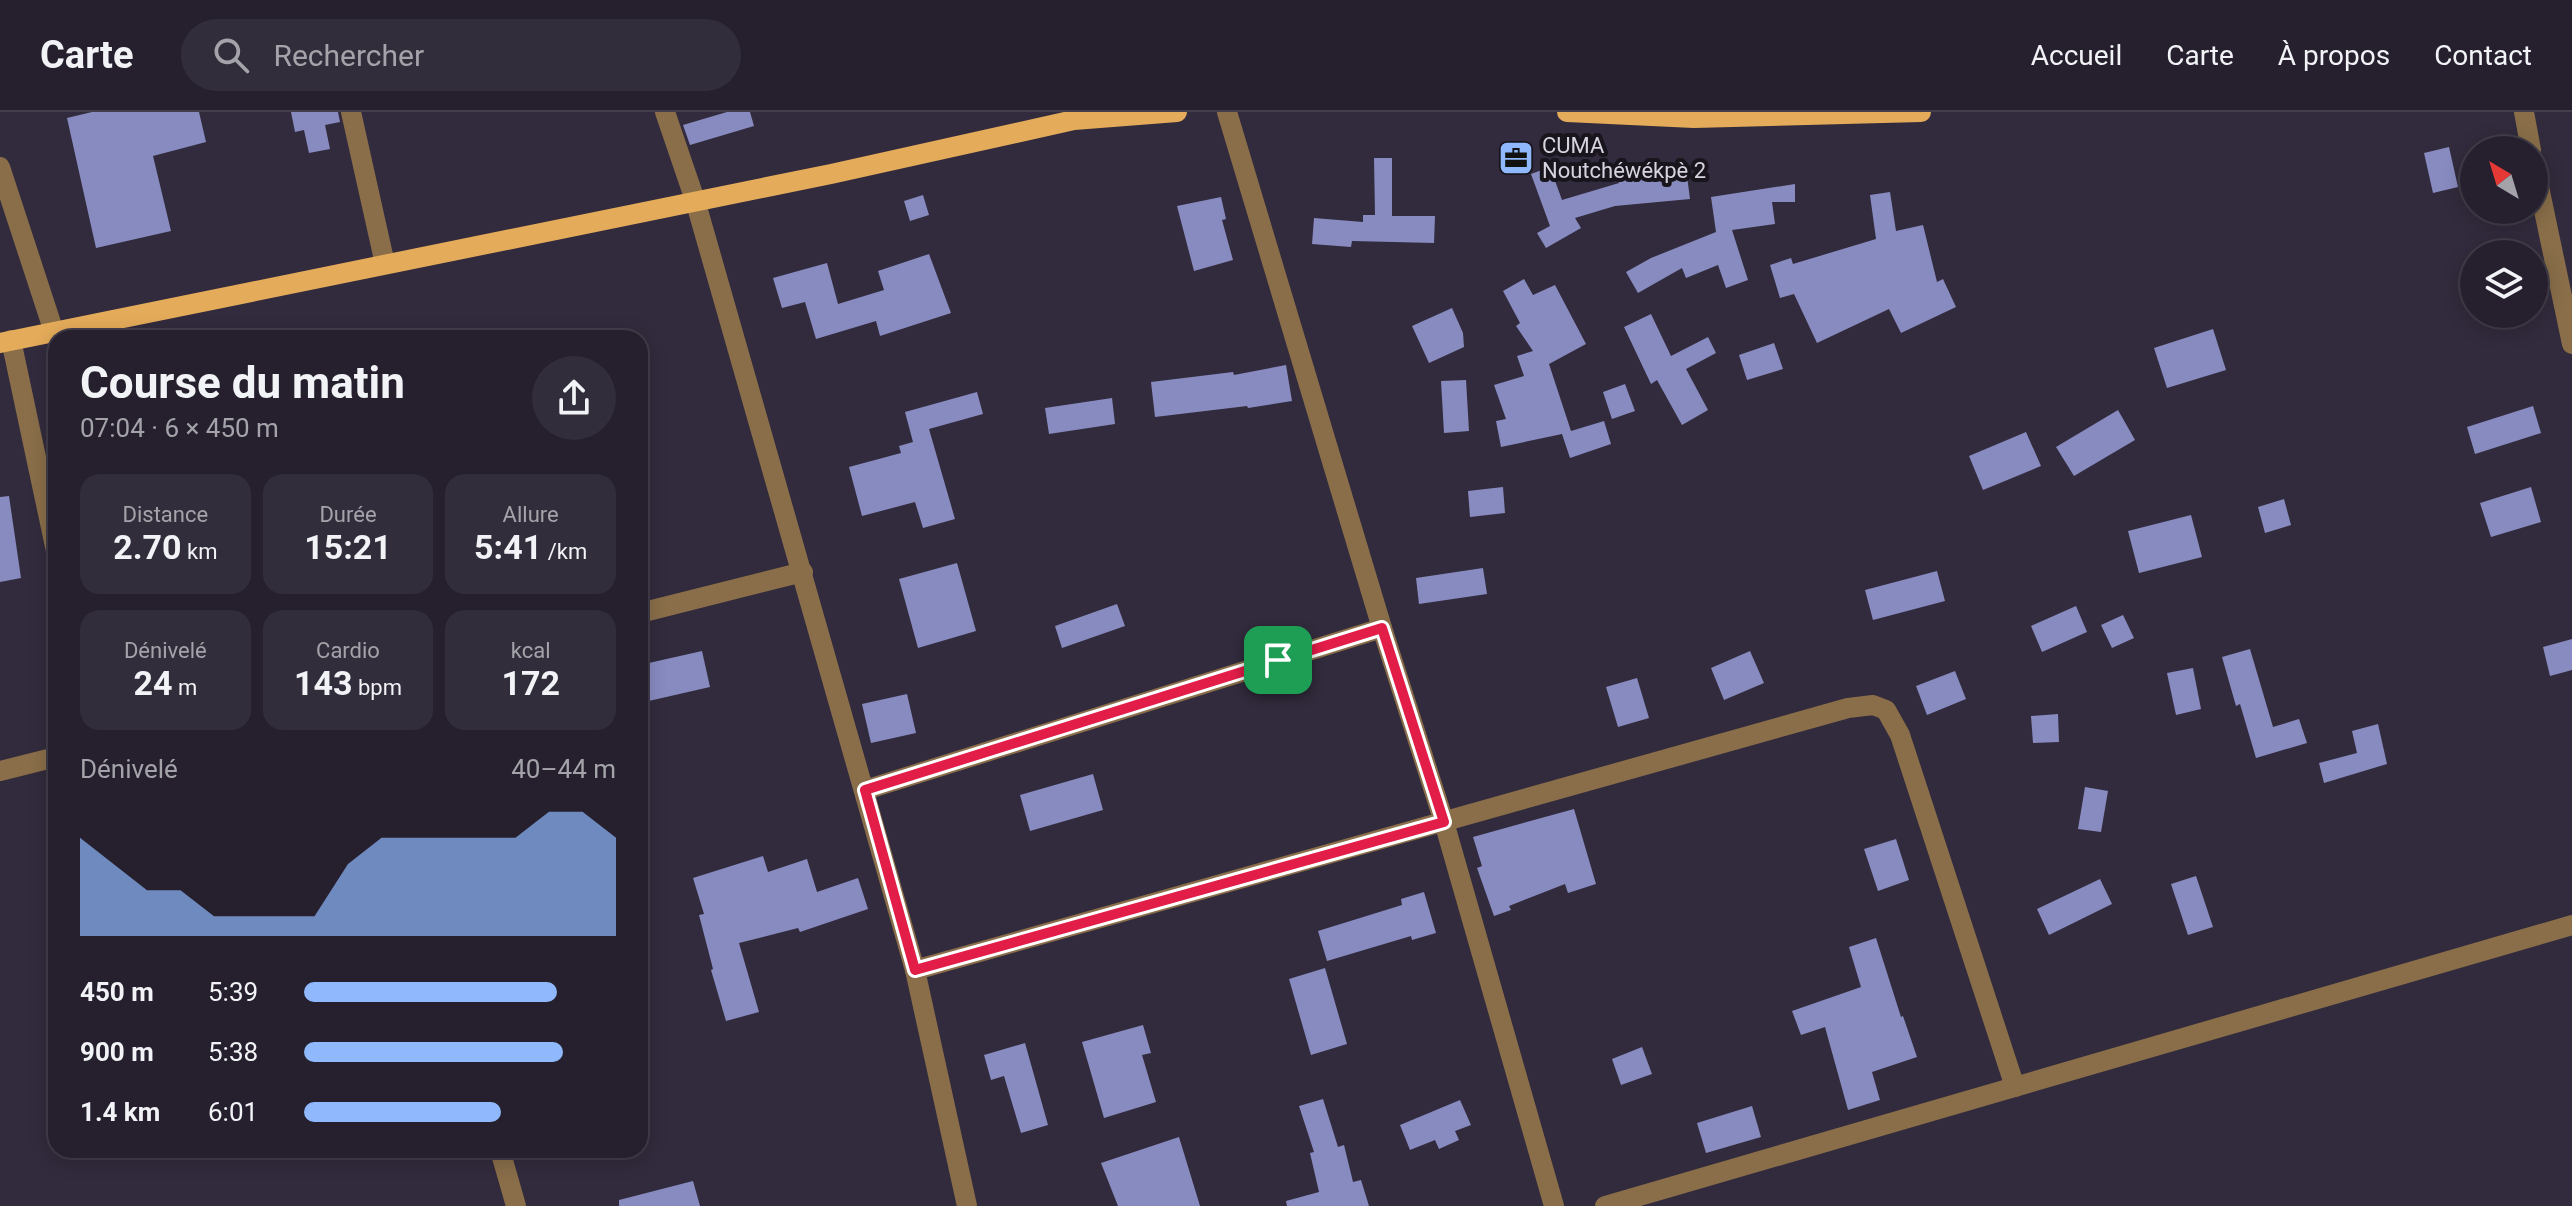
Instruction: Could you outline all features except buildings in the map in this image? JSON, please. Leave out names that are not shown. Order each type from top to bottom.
[{"type":"main road","points":[[64,330],[846,171],[1075,116],[1177,112]]},
{"type":"main road","points":[[1567,112],[1721,118],[1921,112]]},
{"type":"main road","points":[[6,342],[48,333]]},
{"type":"street","points":[[351,112],[385,264]]},
{"type":"street","points":[[665,112],[695,200],[915,970],[967,1206]]},
{"type":"street","points":[[1227,112],[1382,628],[1444,822],[1554,1206]]},
{"type":"street","points":[[2524,112],[2528,136]]},
{"type":"street","points":[[0,167],[53,330]]},
{"type":"street","points":[[2547,224],[2572,344]]},
{"type":"street","points":[[6,342],[48,518]]},
{"type":"street","points":[[648,611],[803,572]]},
{"type":"street","points":[[865,790],[1382,628]]},
{"type":"street","points":[[915,970],[1848,708],[1873,705],[1886,710],[1900,735],[2015,1087]]},
{"type":"street","points":[[0,771],[48,759]]},
{"type":"street","points":[[1605,1206],[2572,925]]},
{"type":"street","points":[[502,1158],[516,1206]]},
{"type":"place","name":"CUMA Noutchéwékpè 2","points":[[1516,158]]},
{"type":"route","points":[[1382,628],[1444,822],[915,970],[865,790],[1278,660],[1382,628]]}]
